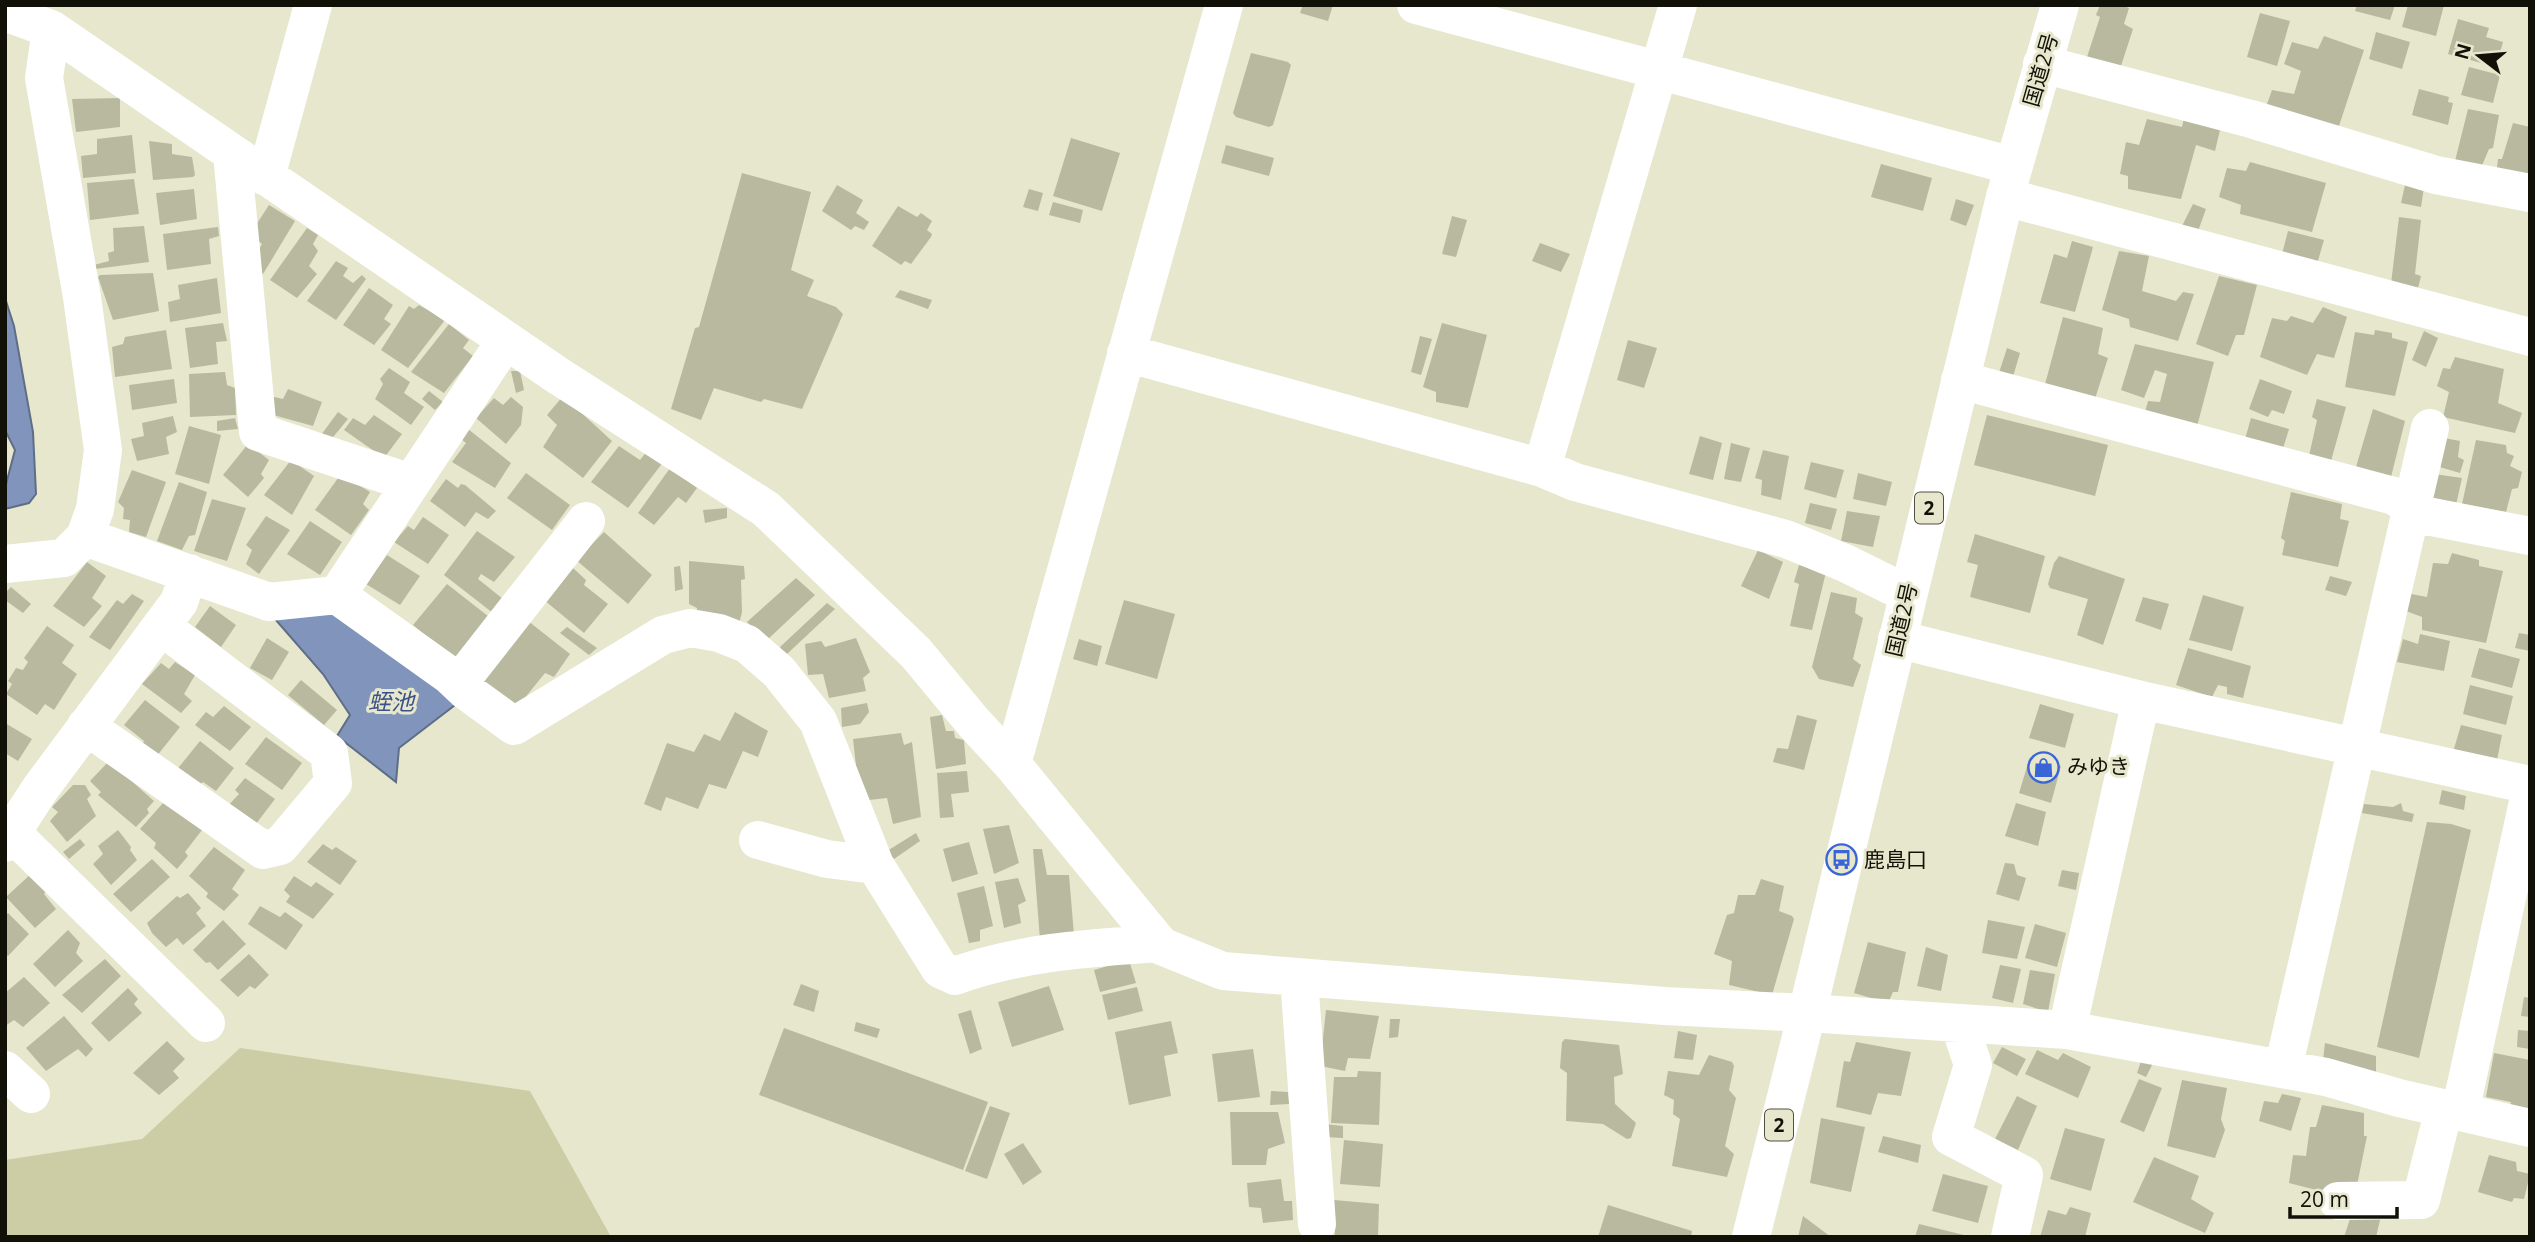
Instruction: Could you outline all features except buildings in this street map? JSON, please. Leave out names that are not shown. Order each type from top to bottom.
[{"type":"main road","points":[[266,177],[313,5]]},
{"type":"main road","points":[[1012,764],[1224,5]]},
{"type":"main road","points":[[1416,5],[1660,71],[2009,182],[2530,337]]},
{"type":"main road","points":[[1542,468],[1678,5]]},
{"type":"main road","name":"国道2号","points":[[1751,1237],[2009,182],[2060,5]]},
{"type":"main road","points":[[5,12],[51,29],[506,340],[766,509],[916,653],[1012,764],[1161,946],[1223,971],[1665,1006],[2067,1030],[2326,1077],[2530,1128]]},
{"type":"main road","points":[[5,564],[64,558],[85,537],[94,509],[103,450],[82,297],[44,78],[51,29]]},
{"type":"main road","points":[[2042,64],[2251,119],[2436,175],[2530,192]]},
{"type":"main road","points":[[232,154],[258,432],[411,483]]},
{"type":"main road","points":[[337,595],[506,340]]},
{"type":"main road","points":[[1126,353],[1542,468],[1575,482],[1786,539],[1845,563],[1908,594]]},
{"type":"main road","points":[[1961,380],[2394,496],[2427,516],[2530,536]]},
{"type":"main road","points":[[2283,1069],[2430,428]]},
{"type":"main road","points":[[449,675],[466,674],[586,521]]},
{"type":"main road","points":[[85,537],[269,602],[337,595],[449,675],[514,726],[663,635],[690,628],[719,633],[747,644],[779,672],[818,721],[875,865],[940,970],[956,976],[978,968],[1068,950],[1159,943]]},
{"type":"main road","points":[[182,1014],[8,838],[86,726],[179,602],[189,573]]},
{"type":"main road","points":[[86,726],[263,850],[280,846],[333,783],[329,753],[161,626]]},
{"type":"main road","points":[[1897,639],[2141,700],[2530,785]]},
{"type":"main road","points":[[2067,1030],[2141,700]]},
{"type":"main road","points":[[2338,1201],[2421,1200],[2452,1110],[2530,793]]},
{"type":"main road","points":[[758,840],[827,859],[875,865]]},
{"type":"main road","points":[[1299,978],[1317,1224]]},
{"type":"main road","points":[[1959,1023],[1973,1065],[1951,1137],[2024,1175],[2010,1237]]},
{"type":"green space","points":[[240,1048],[530,1091],[611,1237],[5,1237],[5,1160],[142,1139]]},
{"type":"water","points":[[5,298],[14,326],[33,432],[36,494],[29,503],[5,509],[5,488],[15,450],[5,430]]},
{"type":"water","name":"蛭池","points":[[311,609],[351,618],[459,702],[399,748],[396,782],[337,736],[350,715],[323,674],[275,619]]},
{"type":"place","name":"みゆき","points":[[2044,767]]},
{"type":"place","name":"鹿島口","points":[[1841,860]]}]
